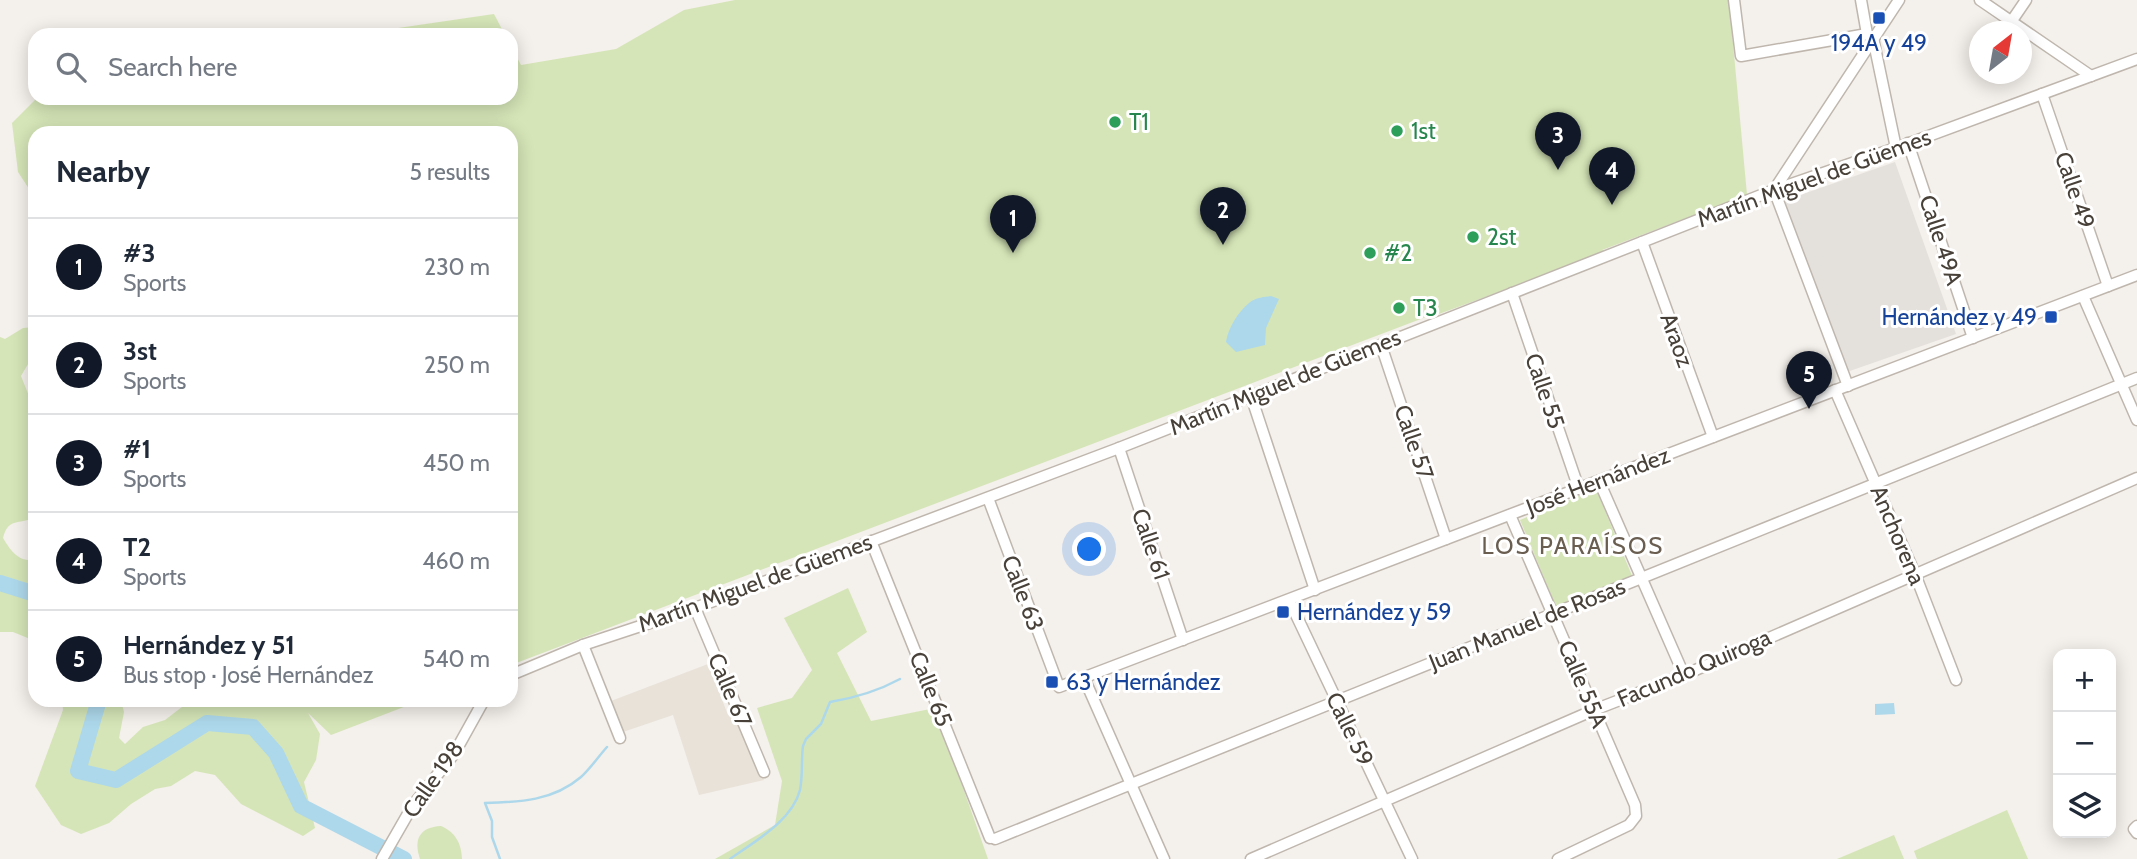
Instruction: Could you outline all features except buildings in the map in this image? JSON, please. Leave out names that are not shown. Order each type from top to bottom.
[{"type":"street","points":[[1734,0],[1741,56],[1870,36]]},
{"type":"street","points":[[1861,0],[1896,148]]},
{"type":"street","points":[[1848,386],[1774,190],[1870,36],[1899,0]]},
{"type":"street","points":[[1980,0],[2010,21]]},
{"type":"street","points":[[2012,21],[2026,0]]},
{"type":"street","points":[[2032,36],[2091,76]]},
{"type":"street","name":"Martín Miguel de Güemes","points":[[518,672],[583,645],[695,608],[1119,448],[1774,190],[2137,59]]},
{"type":"street","name":"Calle 49","points":[[2042,94],[2108,286]]},
{"type":"street","name":"Calle 49A","points":[[1909,143],[1973,338]]},
{"type":"street","name":"Araoz","points":[[1642,242],[1713,438]]},
{"type":"street","name":"José Hernández","points":[[1059,687],[2137,275]]},
{"type":"street","name":"Calle 55","points":[[1512,293],[1579,489]]},
{"type":"street","points":[[2083,296],[2137,420]]},
{"type":"street","name":"Calle 57","points":[[1381,345],[1446,540]]},
{"type":"street","name":"Juan Manuel de Rosas","points":[[993,838],[2137,378]]},
{"type":"street","name":"Anchorena","points":[[1835,390],[1915,574],[1956,680]]},
{"type":"street","points":[[1251,396],[1315,590]]},
{"type":"street","name":"Calle 61","points":[[1119,448],[1183,640]]},
{"type":"street","name":"Facundo Quiroga","points":[[1251,859],[2137,478]]},
{"type":"street","points":[[1599,481],[1684,675]]},
{"type":"street","name":"Calle 63","points":[[988,498],[1059,687]]},
{"type":"street","name":"Calle 55A","points":[[1510,515],[1635,806],[1636,816],[1629,825],[1558,859]]},
{"type":"street","name":"Calle 65","points":[[871,541],[993,838]]},
{"type":"street","name":"Calle 59","points":[[1289,600],[1412,859]]},
{"type":"street","name":"Calle 67","points":[[695,608],[764,772]]},
{"type":"street","points":[[583,645],[620,738]]},
{"type":"street","points":[[1084,678],[1164,859]]},
{"type":"street","name":"Calle 198","points":[[382,857],[413,805],[454,754],[480,707]]},
{"type":"street","points":[[2137,825],[2134,829],[2137,833]]},
{"type":"shaded area","points":[[1895,162],[1956,334],[1844,373],[1783,201]]},
{"type":"shaded area","points":[[708,664],[728,715],[735,713],[764,780],[699,795],[673,715],[623,732],[611,701]]},
{"type":"green space","points":[[735,0],[1729,0],[1747,195],[1602,250],[1610,251],[1426,317],[518,662],[518,126],[28,126],[28,187],[18,172],[12,123],[30,105],[518,105],[518,59],[521,65],[616,49],[684,10]]},
{"type":"green space","points":[[494,14],[501,28],[398,28]]},
{"type":"green space","points":[[28,328],[28,364],[21,376],[28,394],[28,520],[10,525],[3,538],[12,551],[28,560],[28,638],[13,632],[0,632],[0,337],[5,339]]},
{"type":"green space","points":[[1596,489],[1633,578],[1557,609],[1520,520]]},
{"type":"green space","points":[[848,588],[867,632],[837,653],[871,721],[935,708],[988,859],[715,859],[775,825],[782,781],[757,708],[792,698],[812,670],[784,618]]},
{"type":"green space","points":[[63,707],[123,707],[119,738],[125,744],[143,727],[165,720],[182,707],[404,707],[331,735],[308,713],[320,734],[316,760],[304,782],[315,828],[303,836],[241,804],[215,775],[195,771],[171,786],[155,789],[131,804],[109,823],[81,834],[61,825],[35,786]]},
{"type":"green space","points":[[2007,810],[2028,859],[1917,859],[1914,851]]},
{"type":"green space","points":[[441,826],[457,839],[462,859],[420,859],[417,846],[420,835],[428,829]]},
{"type":"green space","points":[[1894,835],[1904,859],[1837,859]]},
{"type":"water","points":[[1271,296],[1279,299],[1266,328],[1265,345],[1236,352],[1226,342],[1234,321],[1251,301]]},
{"type":"water","points":[[1894,703],[1895,714],[1875,715],[1875,704]]},
{"type":"waterway","points":[[0,583],[28,592]]},
{"type":"waterway","points":[[730,859],[781,821],[796,801],[801,785],[803,746],[806,739],[821,724],[830,702],[866,693],[900,679]]},
{"type":"waterway","points":[[97,707],[78,771],[116,780],[207,723],[253,727],[276,753],[301,806],[404,859]]},
{"type":"waterway","points":[[500,859],[492,837],[492,821],[485,803],[536,799],[559,791],[581,777],[607,747]]},
{"type":"place","name":"194A y 49","points":[[1879,18]]},
{"type":"place","name":"T1","points":[[1115,122]]},
{"type":"place","name":"1st","points":[[1397,131]]},
{"type":"place","name":"#1","points":[[1558,170]]},
{"type":"place","name":"T2","points":[[1612,205]]},
{"type":"place","name":"2st","points":[[1473,237]]},
{"type":"place","name":"3st","points":[[1223,245]]},
{"type":"place","name":"#3","points":[[1013,253]]},
{"type":"place","name":"#2","points":[[1370,253]]},
{"type":"place","name":"T3","points":[[1399,308]]},
{"type":"place","name":"Hernández y 49","points":[[2051,317]]},
{"type":"place","name":"Hernández y 51","points":[[1809,409]]},
{"type":"place","name":"Hernández y 59","points":[[1283,612]]},
{"type":"place","name":"63 y Hernández","points":[[1052,682]]},
{"type":"district","name":"LOS PARAÍSOS","points":[[1573,545]]}]
